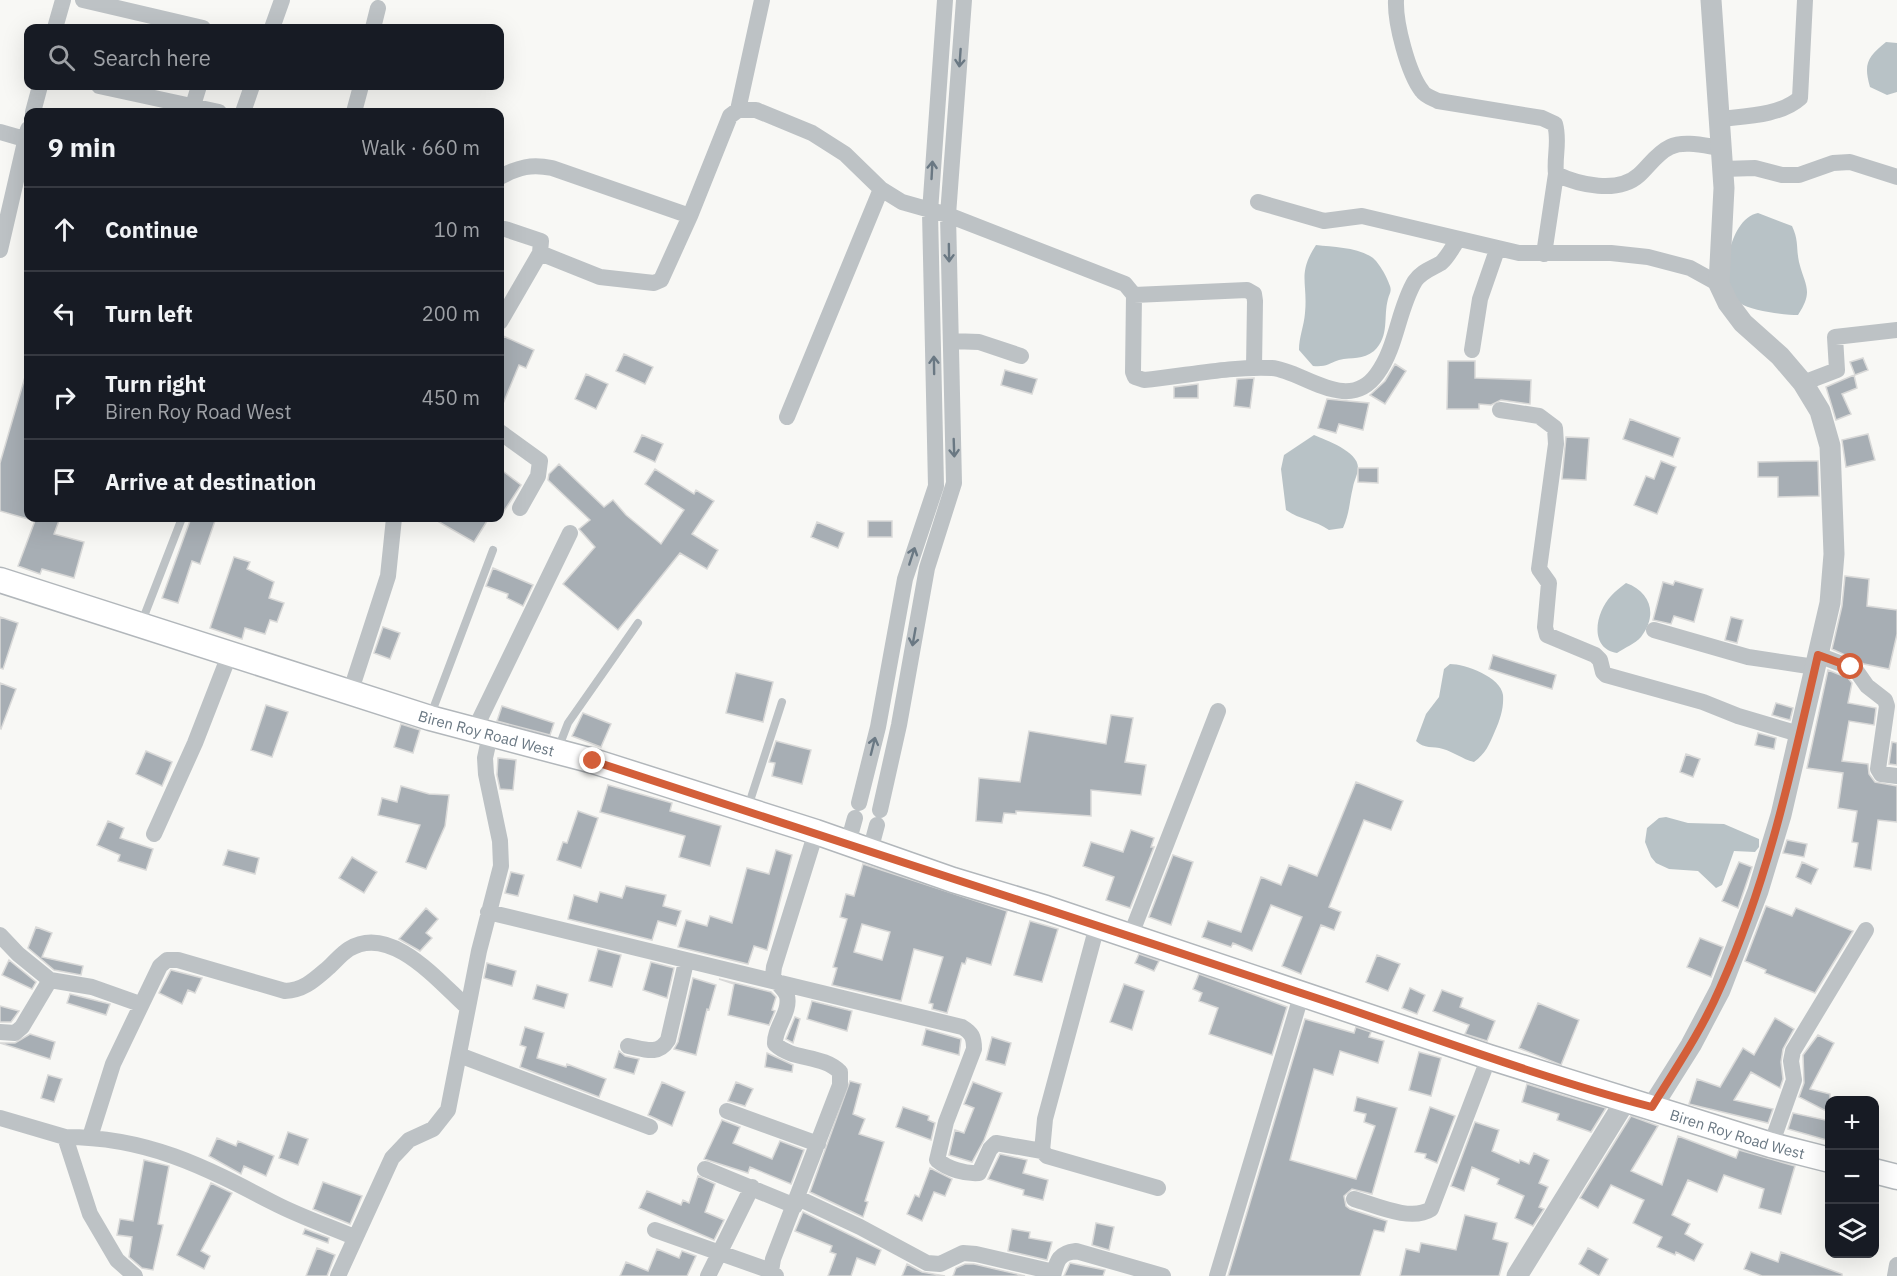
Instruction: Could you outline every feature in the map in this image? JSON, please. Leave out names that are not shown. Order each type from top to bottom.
[{"type":"main road","name":"Biren Roy Road West","points":[[0,580],[351,690],[430,718],[557,752],[747,810],[1489,1057],[1771,1145],[1825,1159]]},
{"type":"main road","points":[[1879,1172],[1897,1177]]},
{"type":"street","points":[[56,24],[63,0]]},
{"type":"street","points":[[83,0],[185,24]]},
{"type":"street","points":[[273,24],[282,0]]},
{"type":"street","points":[[738,110],[762,0]]},
{"type":"street","points":[[859,847],[857,811],[878,727],[905,579],[936,486],[930,212],[945,0]]},
{"type":"street","points":[[859,847],[878,818],[899,725],[927,568],[954,483],[948,215],[964,0]]},
{"type":"street","points":[[1396,0],[1399,28],[1416,81],[1423,93],[1438,101],[1542,118],[1555,124],[1559,140],[1554,160],[1556,174],[1544,254]]},
{"type":"street","points":[[1652,1107],[1696,1036],[1720,990],[1758,891],[1780,815],[1830,603],[1834,565],[1830,446],[1820,411],[1803,383],[1780,356],[1743,323],[1728,303],[1719,284],[1724,206],[1723,169],[1710,0]]},
{"type":"street","points":[[1719,119],[1776,110],[1792,105],[1800,98],[1805,0]]},
{"type":"street","points":[[374,24],[378,8]]},
{"type":"street","points":[[34,108],[39,90]]},
{"type":"street","points":[[115,90],[188,108]]},
{"type":"street","points":[[192,108],[198,90]]},
{"type":"street","points":[[244,108],[251,90]]},
{"type":"street","points":[[355,108],[360,90]]},
{"type":"street","points":[[540,253],[600,277],[654,283],[661,280],[690,216],[730,116],[738,110],[756,110],[812,133],[845,154],[881,189],[902,202],[930,212],[948,215],[1118,279],[1131,288],[1134,295],[1133,372],[1139,379],[1254,368],[1283,370],[1325,388],[1352,390],[1365,385],[1377,375],[1389,352],[1414,283],[1428,269],[1448,256],[1457,241]]},
{"type":"street","points":[[0,132],[24,135]]},
{"type":"street","points":[[1556,174],[1570,181],[1614,187],[1626,185],[1671,146],[1683,144],[1721,148]]},
{"type":"street","points":[[0,250],[5,207],[24,148]]},
{"type":"street","points":[[1723,169],[1755,168],[1782,175],[1799,175],[1833,163],[1850,162],[1897,177]]},
{"type":"street","points":[[504,175],[533,164],[552,168],[690,216]]},
{"type":"street","points":[[787,417],[881,189]]},
{"type":"street","points":[[1258,202],[1324,222],[1362,216],[1497,250],[1544,254],[1611,253],[1648,257],[1690,268],[1719,284]]},
{"type":"street","points":[[504,311],[540,253],[541,241],[505,229]]},
{"type":"street","points":[[1472,350],[1480,299],[1497,250]]},
{"type":"street","points":[[1134,295],[1247,290],[1254,294],[1254,368]]},
{"type":"street","points":[[1803,383],[1837,370],[1835,337],[1897,330]]},
{"type":"street","points":[[951,341],[980,342],[1021,356]]},
{"type":"street","points":[[1500,410],[1539,416],[1555,428],[1556,444],[1539,569],[1549,583],[1545,627],[1547,634],[1595,655],[1600,660],[1606,675],[1703,702],[1738,716],[1799,734]]},
{"type":"street","points":[[504,435],[540,460],[538,476],[520,508]]},
{"type":"street","points":[[351,690],[386,584],[394,522]]},
{"type":"street","points":[[341,1275],[354,1237],[400,1148],[433,1129],[448,1110],[467,1007],[488,912],[498,886],[501,866],[500,841],[486,774],[482,733],[570,533]]},
{"type":"street","points":[[1654,630],[1748,657],[1816,661],[1855,669],[1867,686],[1885,700],[1887,706],[1878,769],[1881,774],[1897,776]]},
{"type":"street","points":[[154,834],[195,743],[230,652]]},
{"type":"street","points":[[1130,937],[1218,711]]},
{"type":"street","points":[[654,1230],[773,1273],[796,1202],[840,1086],[840,1072],[831,1063],[781,1050],[775,1044],[774,1034],[788,1004],[786,993],[773,976],[774,967],[816,832]]},
{"type":"street","points":[[488,912],[686,962],[962,1027],[970,1032],[974,1039],[974,1049],[937,1149],[937,1160],[944,1166],[970,1174],[980,1173],[990,1149],[996,1143],[1042,1151],[1047,1156],[1158,1188]]},
{"type":"street","points":[[1042,1151],[1045,1119],[1097,926]]},
{"type":"street","points":[[1771,1145],[1794,1080],[1791,1061],[1793,1051],[1866,930]]},
{"type":"street","points":[[0,935],[50,980],[92,987],[140,1004]]},
{"type":"street","points":[[90,1137],[113,1064],[140,1004],[160,966],[167,960],[178,960],[285,991],[299,990],[349,949],[365,943],[382,943],[398,948],[467,1007]]},
{"type":"street","points":[[628,1046],[656,1051],[668,1040],[686,962]]},
{"type":"street","points":[[0,1032],[15,1033],[22,1027],[50,980]]},
{"type":"street","points":[[1217,1276],[1302,993]]},
{"type":"street","points":[[459,1055],[650,1127]]},
{"type":"street","points":[[1354,1199],[1412,1215],[1424,1214],[1431,1209],[1468,1119],[1489,1057]]},
{"type":"street","points":[[1517,1276],[1626,1100]]},
{"type":"street","points":[[727,1111],[819,1144]]},
{"type":"street","points":[[0,1118],[65,1137],[90,1137],[163,1151],[189,1160],[275,1203],[354,1237]]},
{"type":"street","points":[[65,1137],[90,1214],[117,1260],[135,1276]]},
{"type":"street","points":[[705,1168],[860,1227],[927,1263],[940,1264],[963,1254],[969,1254],[1053,1274],[1058,1258],[1065,1252],[1076,1251],[1163,1276]]},
{"type":"street","points":[[708,1276],[752,1187]]},
{"type":"street","points":[[1895,1276],[1897,1265]]},
{"type":"lane","points":[[141,624],[180,522]]},
{"type":"lane","points":[[430,718],[493,550]]},
{"type":"lane","points":[[557,752],[568,723],[638,623]]},
{"type":"lane","points":[[747,810],[782,702]]},
{"type":"shaded area","points":[[1886,42],[1897,43],[1897,92],[1887,95],[1870,87],[1867,72],[1871,57]]},
{"type":"shaded area","points":[[1758,213],[1792,226],[1794,231],[1799,262],[1807,288],[1806,300],[1798,315],[1745,306],[1733,294],[1728,268],[1733,239],[1748,218]]},
{"type":"shaded area","points":[[1316,245],[1364,253],[1376,261],[1387,278],[1391,290],[1384,333],[1379,345],[1370,354],[1339,360],[1324,366],[1313,366],[1299,350],[1306,302],[1305,271]]},
{"type":"shaded area","points":[[1314,435],[1341,447],[1357,462],[1357,473],[1343,528],[1329,530],[1286,510],[1281,469],[1284,455]]},
{"type":"shaded area","points":[[1626,583],[1635,587],[1646,598],[1649,605],[1649,621],[1639,639],[1617,653],[1608,650],[1598,637],[1599,620],[1606,603],[1614,592]]},
{"type":"shaded area","points":[[1450,664],[1473,669],[1489,677],[1501,688],[1503,695],[1501,714],[1493,736],[1484,752],[1474,762],[1416,741],[1426,714],[1439,697],[1444,669]]},
{"type":"shaded area","points":[[1666,817],[1688,823],[1724,824],[1759,839],[1759,847],[1755,852],[1734,851],[1722,885],[1716,888],[1698,871],[1669,869],[1656,863],[1651,857],[1645,842],[1647,828],[1659,818]]},
{"type":"building","points":[[504,336],[534,350],[526,368],[519,365],[504,401]]},
{"type":"building","points":[[624,354],[653,367],[645,384],[616,371]]},
{"type":"building","points":[[1863,358],[1868,370],[1855,375],[1850,362]]},
{"type":"building","points":[[1448,361],[1475,361],[1475,378],[1531,380],[1530,404],[1501,400],[1491,405],[1479,404],[1479,409],[1447,409]]},
{"type":"building","points":[[1395,364],[1406,371],[1385,404],[1370,395],[1385,381]]},
{"type":"building","points":[[1005,370],[1037,379],[1032,394],[1001,385]]},
{"type":"building","points":[[586,374],[608,384],[596,409],[575,399]]},
{"type":"building","points":[[1854,375],[1857,388],[1842,394],[1851,414],[1836,420],[1826,387]]},
{"type":"building","points":[[1254,378],[1250,408],[1234,406],[1237,379]]},
{"type":"building","points":[[24,380],[24,518],[0,511],[0,463]]},
{"type":"building","points":[[1198,384],[1198,398],[1174,398],[1174,387]]},
{"type":"building","points":[[1327,399],[1369,403],[1363,430],[1339,424],[1336,433],[1318,428]]},
{"type":"building","points":[[1630,419],[1680,438],[1673,457],[1623,439]]},
{"type":"building","points":[[1868,434],[1875,460],[1846,467],[1842,440]]},
{"type":"building","points":[[642,435],[663,444],[655,462],[634,452]]},
{"type":"building","points":[[1566,437],[1589,438],[1586,480],[1562,479]]},
{"type":"building","points":[[1661,461],[1676,467],[1657,514],[1634,505],[1646,476],[1654,479]]},
{"type":"building","points":[[1818,461],[1819,496],[1778,497],[1778,477],[1758,477],[1758,462]]},
{"type":"building","points":[[559,464],[604,507],[613,500],[626,515],[661,544],[684,510],[645,484],[655,469],[694,494],[696,490],[714,501],[692,534],[718,550],[707,569],[680,553],[618,630],[563,584],[595,547],[579,529],[590,520],[548,480],[549,474]]},
{"type":"building","points":[[1358,468],[1378,468],[1378,483],[1358,482]]},
{"type":"building","points":[[504,472],[521,485],[504,511]]},
{"type":"building","points":[[868,521],[892,521],[892,537],[868,537]]},
{"type":"building","points":[[34,522],[58,522],[54,534],[84,542],[74,578],[42,569],[40,574],[18,566]]},
{"type":"building","points":[[190,522],[215,522],[200,564],[192,561],[178,603],[162,598]]},
{"type":"building","points":[[439,522],[486,522],[474,542]]},
{"type":"building","points":[[817,522],[844,533],[838,548],[811,537]]},
{"type":"building","points":[[234,557],[250,562],[247,569],[274,582],[269,598],[284,603],[277,622],[270,620],[265,634],[245,628],[242,639],[210,628]]},
{"type":"building","points":[[493,568],[533,585],[523,606],[507,598],[508,594],[486,586]]},
{"type":"building","points":[[1845,576],[1869,579],[1867,606],[1897,610],[1897,634],[1889,669],[1864,664],[1832,649],[1842,606]]},
{"type":"building","points":[[1675,581],[1703,589],[1694,622],[1674,616],[1671,624],[1653,620],[1663,582],[1673,585]]},
{"type":"building","points":[[0,617],[18,623],[3,669],[0,668]]},
{"type":"building","points":[[1731,617],[1743,620],[1737,643],[1725,640]]},
{"type":"building","points":[[383,627],[400,633],[390,659],[374,653]]},
{"type":"building","points":[[1493,655],[1556,675],[1552,689],[1489,669]]},
{"type":"building","points":[[1828,670],[1848,678],[1852,683],[1848,703],[1876,708],[1874,725],[1849,721],[1842,761],[1868,764],[1869,774],[1875,782],[1897,786],[1897,822],[1878,820],[1871,870],[1854,867],[1858,843],[1852,842],[1857,811],[1838,808],[1843,773],[1807,768]]},
{"type":"building","points":[[736,673],[773,682],[763,722],[726,713]]},
{"type":"building","points":[[0,683],[16,689],[1,729],[0,728]]},
{"type":"building","points":[[1776,703],[1793,708],[1790,720],[1772,715]]},
{"type":"building","points":[[266,705],[288,712],[272,757],[251,750]]},
{"type":"building","points":[[502,706],[554,723],[550,735],[497,721]]},
{"type":"building","points":[[583,713],[611,724],[601,747],[572,736]]},
{"type":"building","points":[[1111,715],[1133,718],[1125,762],[1146,765],[1141,795],[1091,790],[1091,816],[1016,811],[1016,814],[1004,813],[1002,823],[976,821],[979,778],[1020,782],[1029,731],[1106,744]]},
{"type":"building","points":[[401,724],[420,730],[413,753],[394,747]]},
{"type":"building","points":[[1758,733],[1776,738],[1774,749],[1755,745]]},
{"type":"building","points":[[776,741],[811,750],[802,784],[772,776],[775,763],[769,762]]},
{"type":"building","points":[[1892,742],[1897,743],[1897,765],[1889,764]]},
{"type":"building","points":[[146,751],[172,762],[162,786],[136,774]]},
{"type":"building","points":[[1686,754],[1700,759],[1693,777],[1680,772]]},
{"type":"building","points":[[498,758],[516,760],[513,790],[500,789],[497,775]]},
{"type":"building","points":[[1356,782],[1403,801],[1391,830],[1364,820],[1329,907],[1341,912],[1334,930],[1321,925],[1301,974],[1282,966],[1302,917],[1271,905],[1252,951],[1233,943],[1231,947],[1202,937],[1208,921],[1241,932],[1261,877],[1281,885],[1289,865],[1317,876]]},
{"type":"building","points":[[608,785],[672,803],[670,811],[721,826],[710,866],[679,857],[685,836],[600,812]]},
{"type":"building","points":[[401,786],[429,794],[449,795],[445,826],[426,869],[406,862],[420,825],[378,815],[382,798],[397,802]]},
{"type":"building","points":[[578,811],[598,818],[581,868],[557,860],[563,842],[567,843]]},
{"type":"building","points":[[108,821],[124,828],[120,838],[153,849],[146,870],[118,861],[120,855],[97,845]]},
{"type":"building","points":[[1131,830],[1154,838],[1151,847],[1154,847],[1130,908],[1106,900],[1114,877],[1083,866],[1091,842],[1123,852]]},
{"type":"building","points":[[1787,840],[1807,844],[1804,857],[1783,853]]},
{"type":"building","points":[[228,850],[259,858],[255,874],[223,865]]},
{"type":"building","points":[[776,850],[792,855],[767,950],[754,946],[748,964],[678,947],[686,920],[707,926],[710,916],[732,923],[747,868],[769,874]]},
{"type":"building","points":[[1173,855],[1193,862],[1171,925],[1149,917]]},
{"type":"building","points":[[352,857],[377,872],[364,893],[339,878]]},
{"type":"building","points":[[1739,862],[1752,867],[1738,908],[1722,901]]},
{"type":"building","points":[[1802,862],[1818,869],[1811,884],[1796,877]]},
{"type":"building","points":[[863,864],[1007,911],[991,965],[967,958],[965,964],[962,963],[947,1013],[932,1009],[933,1004],[929,1003],[943,957],[914,949],[901,1001],[832,985],[837,968],[833,967],[847,919],[840,917],[846,894],[854,896]],"holes":[[[862,924],[890,932],[882,960],[854,952]]]},
{"type":"building","points":[[511,872],[524,875],[518,896],[505,893]]},
{"type":"building","points":[[626,886],[666,895],[663,906],[681,911],[676,926],[658,921],[652,940],[568,919],[574,895],[597,902],[600,892],[622,898]]},
{"type":"building","points":[[1766,906],[1792,916],[1796,908],[1853,931],[1815,993],[1765,973],[1766,970],[1745,961]]},
{"type":"building","points":[[426,908],[438,919],[426,933],[432,938],[420,951],[399,939]]},
{"type":"building","points":[[1030,921],[1058,929],[1042,982],[1014,975]]},
{"type":"building","points":[[36,927],[52,933],[42,957],[83,966],[81,975],[54,970],[28,948]]},
{"type":"building","points":[[1700,938],[1723,947],[1711,977],[1687,967]]},
{"type":"building","points":[[598,949],[621,955],[612,987],[589,981]]},
{"type":"building","points":[[1139,954],[1159,961],[1154,971],[1135,963]]},
{"type":"building","points":[[1377,955],[1400,964],[1388,991],[1366,982]]},
{"type":"building","points":[[9,960],[36,982],[32,989],[2,975]]},
{"type":"building","points":[[651,962],[674,968],[667,998],[643,990]]},
{"type":"building","points":[[487,963],[516,971],[512,986],[484,978]]},
{"type":"building","points":[[171,970],[202,978],[195,993],[188,990],[182,1004],[159,993]]},
{"type":"building","points":[[1199,974],[1287,1007],[1272,1055],[1209,1034],[1218,1008],[1199,1001],[1202,993],[1193,989]]},
{"type":"building","points":[[693,978],[716,985],[709,1010],[707,1009],[696,1055],[674,1049],[678,1042]]},
{"type":"building","points":[[719,979],[771,992],[776,997],[772,1010],[775,1011],[769,1025],[728,1015],[734,984]]},
{"type":"building","points":[[1124,984],[1144,991],[1132,1030],[1110,1022]]},
{"type":"building","points":[[537,985],[568,994],[564,1008],[533,999]]},
{"type":"building","points":[[1410,988],[1425,995],[1417,1014],[1402,1008]]},
{"type":"building","points":[[1442,990],[1463,998],[1460,1007],[1495,1021],[1487,1041],[1465,1034],[1469,1025],[1433,1011]]},
{"type":"building","points":[[70,994],[110,1004],[106,1015],[67,1003]]},
{"type":"building","points":[[812,1001],[852,1011],[847,1031],[807,1019]]},
{"type":"building","points":[[1538,1003],[1579,1020],[1561,1065],[1519,1048]]},
{"type":"building","points":[[0,1006],[19,1011],[11,1022],[0,1022]]},
{"type":"building","points":[[795,1017],[800,1019],[793,1043],[786,1039]]},
{"type":"building","points":[[1775,1018],[1794,1029],[1783,1049],[1781,1062],[1783,1079],[1780,1088],[1751,1072],[1734,1100],[1773,1109],[1768,1123],[1689,1104],[1697,1079],[1720,1087],[1743,1048],[1754,1055]]},
{"type":"building","points":[[1305,1019],[1354,1033],[1356,1027],[1371,1032],[1369,1037],[1384,1041],[1378,1063],[1340,1051],[1333,1075],[1314,1069],[1290,1160],[1356,1179],[1375,1126],[1364,1122],[1366,1114],[1354,1111],[1357,1097],[1397,1108],[1372,1194],[1352,1189],[1344,1196],[1346,1206],[1350,1209],[1387,1221],[1384,1232],[1374,1230],[1360,1276],[1228,1276]]},
{"type":"building","points":[[525,1027],[544,1033],[537,1058],[566,1067],[567,1064],[606,1079],[599,1097],[520,1067],[526,1047],[520,1045]]},
{"type":"building","points":[[926,1029],[961,1039],[959,1055],[922,1045]]},
{"type":"building","points":[[30,1034],[55,1042],[50,1059],[0,1043],[15,1043]]},
{"type":"building","points":[[1818,1035],[1834,1043],[1810,1089],[1830,1094],[1830,1096],[1825,1096],[1825,1110],[1799,1097],[1804,1083],[1803,1055]]},
{"type":"building","points":[[992,1037],[1011,1043],[1005,1065],[986,1060]]},
{"type":"building","points":[[619,1051],[625,1056],[639,1059],[634,1074],[614,1068]]},
{"type":"building","points":[[1419,1052],[1441,1058],[1431,1096],[1409,1090]]},
{"type":"building","points":[[767,1053],[793,1065],[792,1072],[765,1067]]},
{"type":"building","points":[[48,1075],[62,1079],[54,1102],[41,1098]]},
{"type":"building","points":[[850,1081],[861,1084],[853,1114],[865,1119],[859,1134],[884,1142],[865,1201],[868,1202],[863,1217],[810,1192]]},
{"type":"building","points":[[662,1082],[685,1092],[672,1126],[648,1115]]},
{"type":"building","points":[[736,1082],[753,1089],[745,1106],[728,1101]]},
{"type":"building","points":[[973,1082],[1002,1093],[984,1140],[972,1162],[949,1155],[955,1130],[964,1133],[974,1108],[964,1104]]},
{"type":"building","points":[[1527,1084],[1606,1108],[1591,1132],[1557,1120],[1559,1114],[1522,1102]]},
{"type":"building","points":[[903,1107],[929,1116],[928,1120],[935,1123],[931,1140],[896,1127]]},
{"type":"building","points":[[1430,1107],[1455,1116],[1437,1163],[1425,1158],[1426,1154],[1415,1152]]},
{"type":"building","points":[[1793,1113],[1825,1120],[1825,1140],[1788,1129]]},
{"type":"building","points":[[1631,1116],[1658,1126],[1631,1171],[1662,1185],[1678,1136],[1736,1158],[1739,1150],[1795,1166],[1781,1214],[1759,1208],[1764,1189],[1724,1175],[1717,1192],[1688,1180],[1672,1215],[1690,1224],[1685,1234],[1703,1244],[1694,1261],[1676,1252],[1675,1255],[1657,1247],[1662,1237],[1633,1223],[1644,1200],[1611,1185],[1598,1208],[1580,1198]]},
{"type":"building","points":[[722,1120],[740,1127],[733,1143],[772,1159],[780,1141],[804,1150],[791,1184],[750,1167],[748,1173],[704,1159]]},
{"type":"building","points":[[1475,1122],[1499,1130],[1492,1151],[1519,1163],[1520,1160],[1529,1164],[1534,1153],[1549,1160],[1539,1183],[1548,1187],[1539,1207],[1544,1209],[1533,1226],[1515,1218],[1524,1196],[1497,1184],[1499,1179],[1472,1167],[1464,1191],[1451,1186]]},
{"type":"building","points":[[288,1132],[308,1139],[298,1165],[279,1158]]},
{"type":"building","points":[[217,1138],[236,1146],[238,1141],[274,1156],[266,1176],[244,1166],[241,1174],[209,1156]]},
{"type":"building","points":[[1000,1154],[1027,1160],[1023,1173],[1048,1180],[1043,1200],[1023,1195],[1024,1190],[988,1179]]},
{"type":"building","points":[[144,1160],[169,1166],[158,1224],[163,1225],[153,1270],[142,1268],[129,1257],[132,1237],[117,1235],[120,1219],[133,1221]]},
{"type":"building","points":[[930,1168],[952,1179],[945,1196],[934,1192],[922,1221],[907,1214],[915,1195],[919,1197]]},
{"type":"building","points":[[698,1176],[715,1184],[705,1212],[724,1220],[714,1240],[639,1208],[647,1191],[681,1205],[683,1200],[689,1203]]},
{"type":"building","points":[[323,1182],[362,1196],[350,1224],[313,1209]]},
{"type":"building","points":[[211,1183],[232,1193],[201,1251],[210,1256],[204,1269],[177,1255]]},
{"type":"building","points":[[803,1212],[881,1250],[875,1265],[857,1258],[851,1276],[828,1276],[836,1254],[830,1252],[832,1246],[795,1231]]},
{"type":"building","points":[[1465,1215],[1497,1223],[1493,1239],[1508,1243],[1499,1276],[1400,1276],[1406,1249],[1419,1252],[1421,1243],[1456,1250]]},
{"type":"building","points":[[1096,1223],[1114,1227],[1109,1250],[1092,1245]]},
{"type":"building","points":[[305,1229],[329,1238],[328,1243],[303,1234]]},
{"type":"building","points":[[1012,1229],[1030,1232],[1029,1238],[1052,1242],[1047,1260],[1008,1251]]},
{"type":"building","points":[[317,1248],[335,1255],[327,1276],[306,1276]]},
{"type":"building","points":[[1588,1248],[1608,1259],[1599,1276],[1579,1264]]},
{"type":"building","points":[[657,1249],[679,1258],[682,1251],[696,1256],[687,1276],[620,1276],[626,1262],[648,1271]]},
{"type":"building","points":[[1751,1252],[1778,1262],[1781,1252],[1842,1274],[1842,1276],[1762,1276],[1744,1269]]},
{"type":"building","points":[[1070,1263],[1105,1270],[1103,1276],[1064,1276]]},
{"type":"building","points":[[907,1264],[922,1272],[945,1276],[902,1276]]},
{"type":"building","points":[[965,1264],[1025,1276],[953,1276],[956,1268]]},
{"type":"route","points":[[593,761],[816,832],[952,880],[1046,908],[1489,1057],[1652,1107],[1691,1045],[1720,990],[1739,944],[1758,891],[1780,815],[1818,655],[1851,667]]}]
